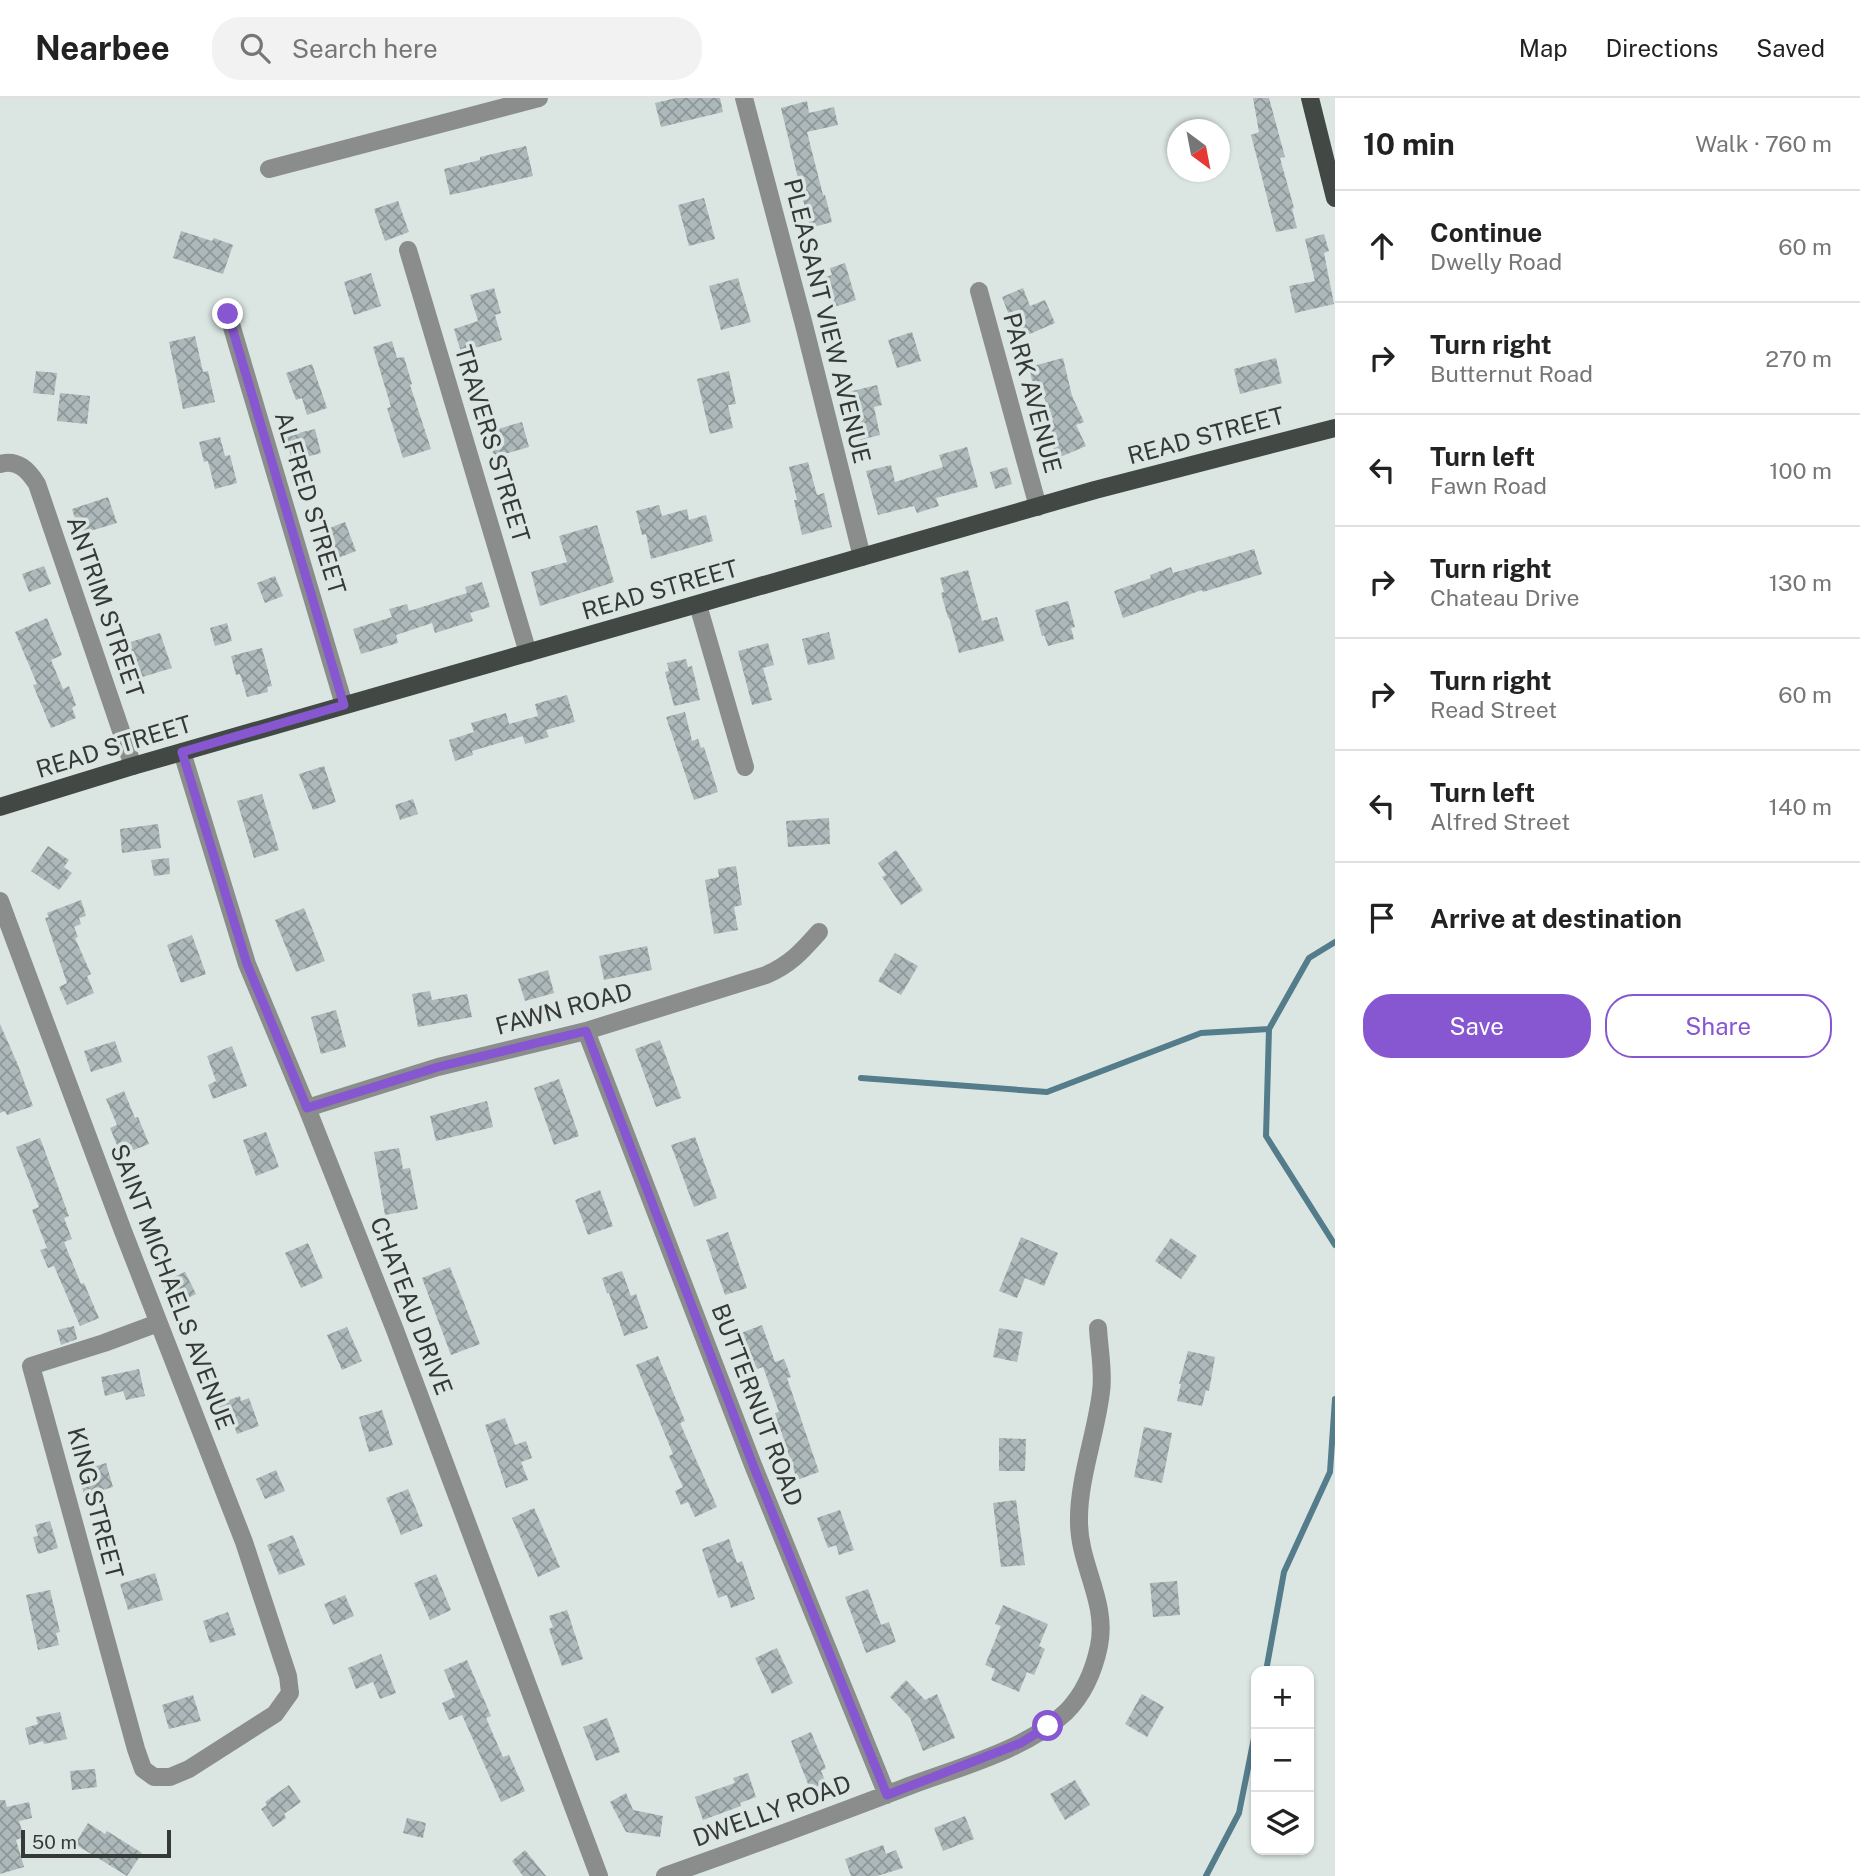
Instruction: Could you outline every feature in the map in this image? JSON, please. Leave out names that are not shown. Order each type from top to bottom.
[{"type":"main road","points":[[1310,98],[1335,198]]},
{"type":"main road","name":"READ STREET","points":[[0,807],[132,766],[1038,507],[1335,428]]},
{"type":"street","points":[[269,169],[538,98]]},
{"type":"street","name":"PLEASANT VIEW AVENUE","points":[[744,98],[862,557]]},
{"type":"street","name":"TRAVERS STREET","points":[[408,250],[528,653]]},
{"type":"street","name":"PARK AVENUE","points":[[979,291],[1038,507]]},
{"type":"street","name":"ALFRED STREET","points":[[228,314],[344,705]]},
{"type":"street","name":"ANTRIM STREET","points":[[0,464],[9,461],[24,468],[37,484],[132,766]]},
{"type":"street","points":[[698,605],[745,767]]},
{"type":"street","name":"CHATEAU DRIVE","points":[[182,752],[247,964],[307,1108],[442,1455],[599,1876]]},
{"type":"street","name":"SAINT MICHAELS AVENUE","points":[[0,901],[158,1323],[244,1542],[288,1676],[289,1694],[275,1714],[189,1769],[170,1777],[154,1777]]},
{"type":"street","name":"FAWN ROAD","points":[[307,1108],[438,1067],[586,1031],[783,968],[797,957],[819,932]]},
{"type":"street","name":"BUTTERNUT ROAD","points":[[586,1031],[753,1465],[887,1795]]},
{"type":"street","name":"KING STREET","points":[[154,1777],[143,1769],[136,1749],[32,1366],[158,1323]]},
{"type":"street","name":"DWELLY ROAD","points":[[665,1876],[1021,1743],[1067,1711],[1086,1686],[1099,1646],[1101,1624],[1098,1600],[1082,1550],[1079,1521],[1082,1488],[1102,1389],[1098,1328]]},
{"type":"building","points":[[676,98],[720,98],[723,112],[661,127],[655,103]]},
{"type":"building","points":[[1253,98],[1269,98],[1285,157],[1280,158],[1297,228],[1276,232],[1251,135],[1259,132]]},
{"type":"building","points":[[807,101],[809,113],[834,107],[838,125],[807,132],[832,222],[810,228],[781,108]]},
{"type":"building","points":[[526,146],[533,176],[450,195],[444,169]]},
{"type":"building","points":[[704,198],[715,239],[689,246],[678,205]]},
{"type":"building","points":[[398,201],[409,232],[385,241],[374,209]]},
{"type":"building","points":[[181,231],[233,245],[223,274],[173,258]]},
{"type":"building","points":[[1324,234],[1329,251],[1324,253],[1334,304],[1295,313],[1289,286],[1315,281],[1305,239]]},
{"type":"building","points":[[845,263],[856,300],[831,308],[822,278],[832,275],[830,268]]},
{"type":"building","points":[[371,273],[381,306],[354,315],[344,282]]},
{"type":"building","points":[[738,278],[751,322],[721,330],[709,286]]},
{"type":"building","points":[[494,288],[501,313],[495,315],[502,340],[461,352],[454,329],[478,321],[470,295]]},
{"type":"building","points":[[1023,288],[1030,306],[1045,300],[1055,323],[1016,340],[1005,316],[1009,315],[1002,297]]},
{"type":"building","points":[[912,332],[921,361],[897,368],[888,340]]},
{"type":"building","points":[[195,336],[203,372],[208,371],[215,402],[183,409],[169,342]]},
{"type":"building","points":[[392,341],[397,358],[404,357],[412,384],[410,385],[431,449],[403,458],[387,408],[391,407],[373,347]]},
{"type":"building","points":[[1063,358],[1072,396],[1084,422],[1076,425],[1086,446],[1058,458],[1047,434],[1052,432],[1047,421],[1053,419],[1040,388],[1034,389],[1029,367]]},
{"type":"building","points":[[1276,358],[1282,383],[1240,394],[1234,369]]},
{"type":"building","points":[[312,364],[327,408],[307,415],[302,398],[296,400],[286,373]]},
{"type":"building","points":[[36,371],[57,373],[54,395],[33,393]]},
{"type":"building","points":[[729,371],[736,404],[728,405],[733,428],[710,434],[697,379]]},
{"type":"building","points":[[877,385],[882,405],[874,407],[880,435],[860,440],[844,393]]},
{"type":"building","points":[[60,393],[90,396],[87,424],[57,421]]},
{"type":"building","points":[[522,422],[529,447],[494,457],[487,432]]},
{"type":"building","points":[[315,429],[321,453],[292,461],[286,436]]},
{"type":"building","points":[[220,437],[225,456],[230,455],[237,483],[215,489],[208,461],[204,462],[199,442]]},
{"type":"building","points":[[967,447],[978,487],[936,498],[939,506],[917,513],[914,506],[878,515],[866,471],[891,465],[895,482],[943,467],[939,455]]},
{"type":"building","points":[[808,462],[817,495],[824,493],[832,527],[802,535],[789,467]]},
{"type":"building","points":[[1007,467],[1012,484],[995,489],[990,472]]},
{"type":"building","points":[[108,497],[117,523],[80,534],[72,509]]},
{"type":"building","points":[[659,505],[662,516],[687,509],[689,520],[706,515],[713,541],[651,559],[646,534],[642,535],[636,511]]},
{"type":"building","points":[[345,522],[356,551],[333,560],[322,531]]},
{"type":"building","points":[[597,525],[614,582],[540,606],[531,572],[567,562],[559,536]]},
{"type":"building","points":[[1254,549],[1262,574],[1203,592],[1202,590],[1123,618],[1114,591],[1151,578],[1150,575],[1171,567],[1173,573]]},
{"type":"building","points":[[44,566],[51,584],[29,592],[22,574]]},
{"type":"building","points":[[968,570],[982,621],[997,617],[1004,641],[959,653],[941,593],[944,592],[940,578]]},
{"type":"building","points":[[275,576],[283,596],[265,603],[257,583]]},
{"type":"building","points":[[482,582],[490,607],[470,613],[473,621],[435,633],[432,623],[396,635],[398,643],[361,654],[353,629],[392,617],[389,609],[407,604],[409,611],[467,593],[465,587]]},
{"type":"building","points":[[1068,601],[1075,627],[1071,628],[1074,639],[1048,646],[1044,635],[1042,636],[1035,610]]},
{"type":"building","points":[[47,618],[62,655],[51,660],[63,689],[69,686],[76,705],[72,708],[76,718],[51,728],[33,685],[37,684],[15,632]]},
{"type":"building","points":[[227,623],[232,641],[215,646],[210,628]]},
{"type":"building","points":[[829,632],[835,659],[808,665],[802,639]]},
{"type":"building","points":[[160,633],[172,668],[139,678],[127,643]]},
{"type":"building","points":[[768,643],[774,665],[763,668],[772,700],[752,705],[738,651]]},
{"type":"building","points":[[262,648],[272,686],[267,687],[268,692],[247,697],[240,674],[236,675],[231,656]]},
{"type":"building","points":[[686,659],[688,667],[692,666],[700,700],[674,706],[665,672],[669,671],[667,663]]},
{"type":"building","points":[[567,695],[575,722],[546,730],[549,737],[525,744],[523,736],[472,751],[473,755],[455,761],[449,740],[474,732],[471,723],[506,713],[509,724],[538,716],[535,704]]},
{"type":"building","points":[[685,712],[692,741],[698,739],[701,748],[704,747],[718,792],[694,800],[666,717]]},
{"type":"building","points":[[324,766],[336,802],[313,810],[299,774]]},
{"type":"building","points":[[262,794],[279,850],[254,858],[237,801]]},
{"type":"building","points":[[413,799],[418,814],[400,820],[395,805]]},
{"type":"building","points":[[829,818],[830,844],[788,847],[786,821]]},
{"type":"building","points":[[158,824],[161,848],[122,853],[120,829]]},
{"type":"building","points":[[48,846],[69,860],[64,867],[72,873],[59,890],[31,871]]},
{"type":"building","points":[[896,850],[923,890],[901,905],[882,877],[886,875],[878,863]]},
{"type":"building","points":[[169,858],[170,874],[154,876],[151,860]]},
{"type":"building","points":[[736,866],[742,905],[734,907],[738,930],[714,934],[705,880],[719,877],[718,869]]},
{"type":"building","points":[[81,900],[86,916],[79,918],[81,924],[74,927],[78,937],[75,938],[91,974],[87,976],[94,993],[67,1005],[59,987],[67,983],[45,918],[49,917],[47,913]]},
{"type":"building","points":[[304,908],[325,961],[296,972],[275,920]]},
{"type":"building","points":[[192,935],[206,974],[181,983],[167,945]]},
{"type":"building","points":[[647,946],[652,970],[604,980],[599,956]]},
{"type":"building","points":[[895,953],[918,966],[901,995],[878,981]]},
{"type":"building","points":[[548,970],[554,993],[525,1001],[518,979]]},
{"type":"building","points":[[430,991],[432,1000],[467,994],[472,1017],[418,1027],[412,994]]},
{"type":"building","points":[[336,1010],[346,1047],[321,1054],[311,1017]]},
{"type":"building","points":[[0,1024],[33,1106],[7,1115],[5,1111],[0,1113]]},
{"type":"building","points":[[660,1040],[681,1098],[656,1107],[635,1049]]},
{"type":"building","points":[[115,1041],[122,1062],[91,1072],[84,1051]]},
{"type":"building","points":[[232,1046],[247,1086],[213,1099],[208,1085],[216,1081],[207,1056]]},
{"type":"building","points":[[559,1079],[579,1136],[554,1145],[534,1088]]},
{"type":"building","points":[[124,1091],[149,1144],[121,1155],[110,1128],[117,1125],[106,1099]]},
{"type":"building","points":[[487,1101],[493,1127],[436,1141],[430,1116]]},
{"type":"building","points":[[266,1132],[279,1167],[256,1176],[243,1140]]},
{"type":"building","points":[[695,1137],[717,1198],[694,1207],[671,1145]]},
{"type":"building","points":[[40,1138],[69,1216],[64,1218],[72,1239],[64,1242],[81,1284],[84,1283],[99,1318],[80,1326],[54,1266],[48,1268],[40,1250],[47,1248],[32,1210],[39,1207],[16,1147]]},
{"type":"building","points":[[399,1148],[403,1169],[410,1168],[418,1209],[385,1215],[374,1152]]},
{"type":"building","points":[[600,1190],[613,1226],[588,1235],[575,1200]]},
{"type":"building","points":[[728,1232],[747,1288],[725,1295],[706,1240]]},
{"type":"building","points":[[1021,1237],[1058,1253],[1044,1286],[1025,1278],[1017,1298],[999,1291]]},
{"type":"building","points":[[1171,1238],[1197,1256],[1181,1279],[1155,1261]]},
{"type":"building","points":[[308,1243],[323,1278],[301,1288],[285,1253]]},
{"type":"building","points":[[450,1267],[480,1344],[451,1355],[422,1278]]},
{"type":"building","points":[[622,1271],[631,1296],[636,1294],[648,1328],[624,1336],[602,1278]]},
{"type":"building","points":[[185,1272],[196,1294],[173,1305],[162,1282]]},
{"type":"building","points":[[762,1325],[775,1362],[784,1359],[791,1377],[787,1378],[819,1472],[797,1480],[775,1413],[779,1412],[763,1367],[754,1370],[741,1333]]},
{"type":"building","points":[[74,1326],[77,1339],[61,1345],[57,1330]]},
{"type":"building","points":[[347,1327],[362,1361],[342,1370],[327,1335]]},
{"type":"building","points":[[999,1328],[1023,1332],[1017,1362],[993,1357]]},
{"type":"building","points":[[1188,1351],[1215,1357],[1209,1391],[1206,1390],[1202,1406],[1177,1401]]},
{"type":"building","points":[[658,1356],[685,1421],[680,1423],[717,1507],[695,1517],[688,1502],[681,1505],[675,1491],[683,1487],[669,1456],[673,1454],[636,1365]]},
{"type":"building","points":[[139,1369],[145,1396],[126,1400],[123,1391],[105,1396],[101,1377]]},
{"type":"building","points":[[240,1396],[241,1401],[249,1398],[259,1426],[237,1434],[232,1420],[224,1423],[218,1404]]},
{"type":"building","points":[[382,1410],[393,1445],[369,1452],[359,1417]]},
{"type":"building","points":[[505,1418],[515,1445],[526,1441],[532,1458],[521,1462],[528,1480],[506,1488],[485,1425]]},
{"type":"building","points":[[1144,1427],[1172,1433],[1162,1483],[1134,1477]]},
{"type":"building","points":[[999,1438],[1026,1439],[1025,1471],[999,1471]]},
{"type":"building","points":[[106,1463],[113,1487],[85,1498],[80,1480],[93,1476],[90,1468]]},
{"type":"building","points":[[276,1470],[285,1491],[265,1499],[256,1479]]},
{"type":"building","points":[[408,1489],[423,1526],[401,1535],[386,1498]]},
{"type":"building","points":[[1016,1500],[1025,1565],[1001,1567],[993,1503]]},
{"type":"building","points":[[534,1508],[560,1567],[538,1577],[512,1518]]},
{"type":"building","points":[[840,1510],[854,1550],[839,1555],[836,1545],[828,1548],[817,1518]]},
{"type":"building","points":[[50,1521],[58,1548],[38,1554],[33,1537],[38,1536],[35,1525]]},
{"type":"building","points":[[293,1535],[305,1565],[279,1575],[267,1545]]},
{"type":"building","points":[[729,1539],[737,1563],[742,1561],[755,1599],[731,1608],[727,1595],[718,1598],[702,1549]]},
{"type":"building","points":[[155,1573],[163,1600],[128,1610],[120,1584]]},
{"type":"building","points":[[436,1574],[451,1610],[430,1620],[414,1583]]},
{"type":"building","points":[[1177,1581],[1180,1615],[1153,1617],[1150,1583]]},
{"type":"building","points":[[868,1589],[881,1625],[889,1622],[896,1642],[866,1653],[845,1597]]},
{"type":"building","points":[[50,1590],[60,1632],[56,1633],[59,1645],[38,1650],[26,1595]]},
{"type":"building","points":[[345,1595],[354,1616],[333,1625],[324,1604]]},
{"type":"building","points":[[1003,1605],[1048,1624],[1039,1646],[1045,1649],[1034,1675],[1027,1672],[1019,1692],[991,1680],[995,1669],[985,1665],[1001,1626],[995,1624]]},
{"type":"building","points":[[567,1610],[583,1659],[562,1666],[549,1629],[553,1627],[549,1616]]},
{"type":"building","points":[[228,1612],[236,1635],[210,1643],[203,1621]]},
{"type":"building","points":[[777,1648],[793,1683],[772,1694],[755,1658]]},
{"type":"building","points":[[381,1654],[396,1693],[380,1699],[373,1682],[356,1689],[348,1668]]},
{"type":"building","points":[[467,1660],[491,1716],[486,1718],[503,1757],[509,1755],[525,1791],[501,1802],[462,1715],[449,1720],[442,1703],[455,1697],[444,1670]]},
{"type":"building","points":[[906,1680],[925,1700],[937,1694],[955,1738],[923,1751],[910,1718],[890,1697]]},
{"type":"building","points":[[1142,1694],[1164,1707],[1147,1737],[1125,1724]]},
{"type":"building","points":[[193,1695],[201,1721],[169,1729],[162,1705]]},
{"type":"building","points":[[60,1712],[67,1739],[29,1745],[25,1728],[38,1724],[36,1717]]},
{"type":"building","points":[[607,1718],[620,1752],[596,1761],[583,1727]]},
{"type":"building","points":[[811,1732],[826,1768],[821,1771],[826,1783],[810,1789],[791,1741]]},
{"type":"building","points":[[95,1769],[97,1787],[72,1790],[70,1771]]},
{"type":"building","points":[[748,1773],[756,1797],[740,1803],[741,1806],[703,1820],[695,1797],[735,1783],[733,1778]]},
{"type":"building","points":[[1075,1780],[1090,1805],[1065,1820],[1050,1794]]},
{"type":"building","points":[[289,1785],[301,1802],[284,1814],[286,1818],[273,1827],[261,1809],[267,1805],[265,1802]]},
{"type":"building","points":[[626,1793],[633,1810],[663,1816],[660,1837],[626,1832],[610,1802]]},
{"type":"building","points":[[0,1800],[5,1800],[7,1807],[29,1802],[32,1818],[19,1821],[24,1837],[16,1840],[24,1867],[0,1874]]},
{"type":"building","points":[[965,1816],[974,1839],[943,1851],[934,1828]]},
{"type":"building","points":[[407,1818],[426,1823],[423,1838],[403,1833]]},
{"type":"building","points":[[88,1823],[105,1834],[107,1831],[142,1853],[127,1876],[75,1844]]},
{"type":"building","points":[[883,1845],[886,1854],[896,1850],[903,1868],[877,1876],[851,1876],[845,1859]]},
{"type":"building","points":[[525,1850],[546,1876],[523,1876],[512,1861]]},
{"type":"waterway","points":[[1335,942],[1309,958],[1269,1029],[1266,1136],[1335,1245]]},
{"type":"waterway","points":[[861,1078],[1047,1092],[1201,1033],[1269,1029]]},
{"type":"waterway","points":[[1267,1666],[1284,1572],[1330,1472],[1335,1399]]},
{"type":"waterway","points":[[1206,1876],[1239,1813],[1256,1729]]},
{"type":"route","points":[[228,314],[344,705],[182,752],[247,964],[307,1108],[438,1067],[586,1031],[753,1465],[887,1795],[1021,1743],[1048,1726]]}]
